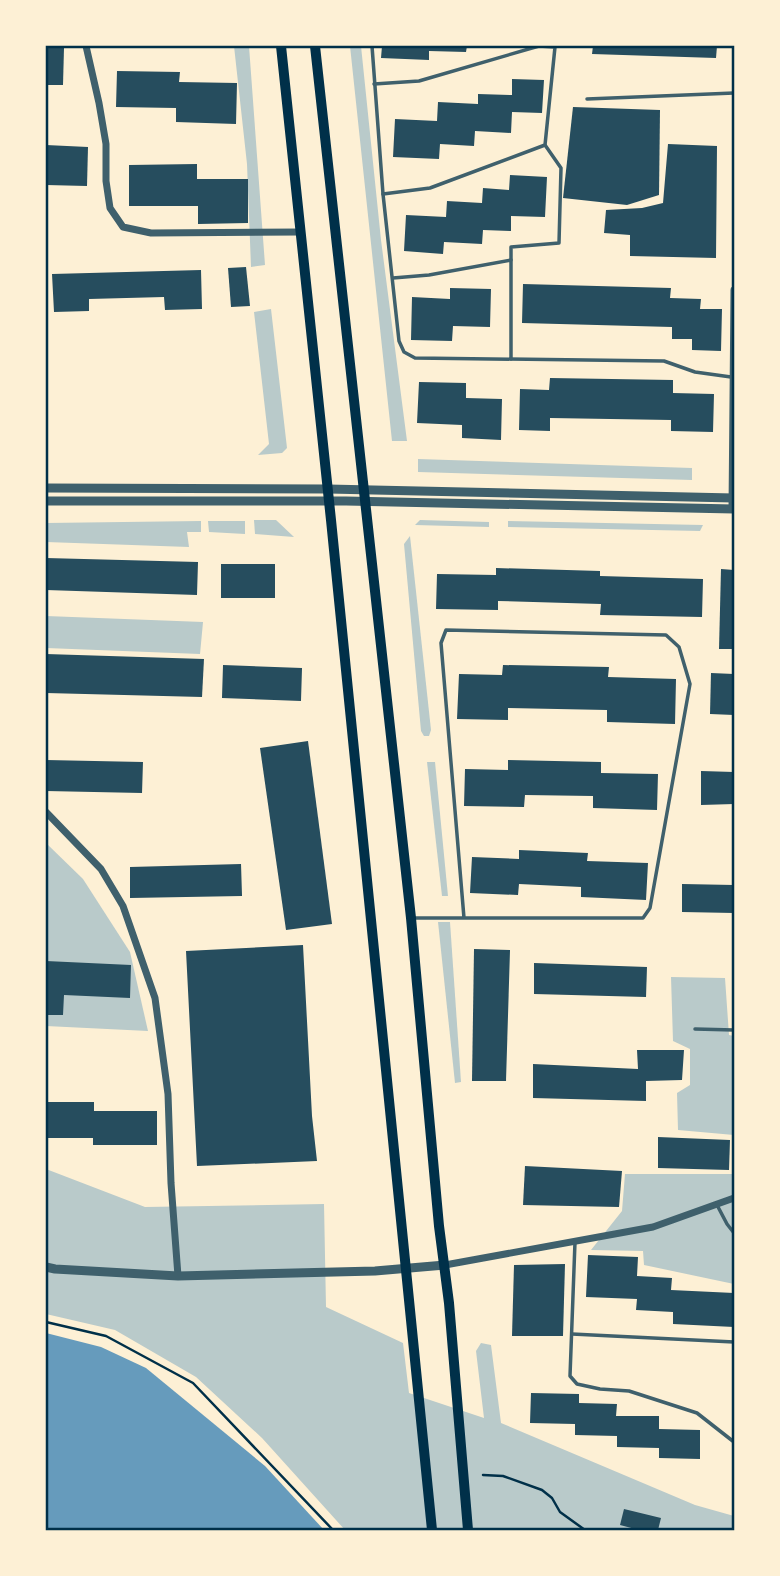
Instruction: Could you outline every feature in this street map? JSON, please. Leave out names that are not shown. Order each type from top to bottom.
[{"type":"main road","points":[[281,46],[329,495],[432,1531]]},
{"type":"main road","points":[[315,46],[411,918],[468,1531]]},
{"type":"street","points":[[86,46],[107,144],[106,181],[110,208],[123,227],[150,233],[301,232]]},
{"type":"street","points":[[46,501],[329,495],[345,489],[364,495],[733,509],[734,290]]},
{"type":"street","points":[[46,488],[329,495],[346,500],[364,495],[733,498]]},
{"type":"street","points":[[46,812],[101,869],[124,906],[155,998],[168,1094],[178,1276]]},
{"type":"street","points":[[46,1267],[178,1276],[375,1271],[445,1265],[653,1227],[734,1198]]},
{"type":"lane","points":[[372,46],[383,194],[399,341],[404,352],[415,358],[664,361],[695,372],[734,377]]},
{"type":"lane","points":[[374,83],[419,81],[539,46],[555,47],[545,145],[561,168],[559,243],[511,247],[511,359]]},
{"type":"lane","points":[[587,99],[734,93]]},
{"type":"lane","points":[[383,194],[429,188],[545,145]]},
{"type":"lane","points":[[392,278],[429,275],[511,260]]},
{"type":"lane","points":[[411,918],[464,918],[643,918],[650,908],[690,684],[679,647],[666,635],[446,631],[441,643],[464,918]]},
{"type":"lane","points":[[695,1029],[734,1030]]},
{"type":"lane","points":[[717,1204],[734,1233]]},
{"type":"lane","points":[[575,1242],[570,1376],[577,1384],[629,1391],[696,1413],[734,1442]]},
{"type":"lane","points":[[571,1334],[734,1342]]},
{"type":"path","points":[[46,1322],[106,1336],[193,1383],[333,1531]]},
{"type":"path","points":[[483,1475],[503,1476],[542,1490],[552,1498],[561,1512],[585,1531]]},
{"type":"shaded area","points":[[234,46],[249,46],[265,265],[251,267],[247,164]]},
{"type":"shaded area","points":[[350,46],[361,46],[381,240],[407,441],[392,441]]},
{"type":"shaded area","points":[[271,309],[287,448],[282,453],[258,455],[269,444],[254,312]]},
{"type":"shaded area","points":[[418,459],[692,468],[692,480],[418,472]]},
{"type":"shaded area","points":[[254,520],[276,520],[294,537],[255,534]]},
{"type":"shaded area","points":[[420,520],[489,522],[489,527],[415,525]]},
{"type":"shaded area","points":[[201,521],[201,532],[187,532],[189,547],[46,542],[46,523]]},
{"type":"shaded area","points":[[208,521],[245,521],[245,534],[209,532]]},
{"type":"shaded area","points":[[508,521],[703,525],[700,531],[508,527]]},
{"type":"shaded area","points":[[410,536],[431,730],[429,736],[424,736],[421,731],[404,544]]},
{"type":"shaded area","points":[[46,616],[203,622],[200,654],[46,648]]},
{"type":"shaded area","points":[[427,762],[435,762],[448,896],[442,896]]},
{"type":"shaded area","points":[[46,843],[83,879],[130,952],[148,1031],[46,1026]]},
{"type":"shaded area","points":[[438,922],[450,922],[461,1082],[455,1083]]},
{"type":"shaded area","points":[[671,977],[725,978],[729,1035],[734,1036],[734,1135],[678,1130],[677,1093],[690,1085],[690,1049],[673,1041]]},
{"type":"shaded area","points":[[734,1135],[734,1284],[644,1265],[643,1251],[591,1250],[622,1211],[625,1174],[733,1174]]},
{"type":"shaded area","points":[[46,1169],[145,1207],[324,1204],[326,1307],[403,1343],[409,1393],[484,1418],[476,1351],[481,1343],[491,1345],[501,1423],[695,1505],[734,1516],[734,1530],[345,1530],[262,1438],[196,1377],[115,1330],[46,1314]]},
{"type":"water","points":[[46,1333],[101,1347],[146,1368],[265,1466],[324,1530],[46,1530]]},
{"type":"building","points":[[382,46],[467,46],[466,52],[429,51],[429,60],[381,58]]},
{"type":"building","points":[[593,46],[717,46],[716,58],[592,54]]},
{"type":"building","points":[[46,47],[64,48],[63,85],[46,85]]},
{"type":"building","points":[[117,71],[180,72],[179,82],[237,83],[236,124],[176,122],[176,108],[116,107]]},
{"type":"building","points":[[512,79],[544,80],[542,113],[512,112],[511,133],[475,131],[474,146],[440,144],[439,159],[393,157],[395,119],[437,121],[438,102],[478,104],[478,94],[512,95]]},
{"type":"building","points":[[573,107],[660,110],[659,195],[627,205],[563,198]]},
{"type":"building","points":[[668,144],[717,146],[716,258],[630,256],[630,235],[604,233],[606,210],[642,208],[663,203]]},
{"type":"building","points":[[46,145],[88,147],[87,186],[46,185]]},
{"type":"building","points":[[197,164],[197,179],[248,179],[248,223],[198,224],[198,206],[129,206],[129,165]]},
{"type":"building","points":[[510,175],[547,177],[545,217],[511,216],[511,231],[483,230],[482,244],[444,242],[443,254],[404,251],[406,215],[446,217],[447,201],[482,203],[483,188],[509,190]]},
{"type":"building","points":[[246,267],[250,306],[231,307],[228,268]]},
{"type":"building","points":[[201,270],[202,309],[165,310],[164,297],[89,299],[89,311],[54,312],[52,274]]},
{"type":"building","points":[[523,284],[671,288],[670,298],[701,299],[700,309],[722,309],[721,351],[692,350],[692,339],[672,339],[672,327],[522,323]]},
{"type":"building","points":[[450,288],[491,289],[490,327],[453,326],[452,341],[411,340],[412,297],[450,299]]},
{"type":"building","points":[[550,378],[673,380],[673,393],[714,394],[713,432],[671,431],[671,420],[550,418],[550,431],[519,430],[520,389],[549,390]]},
{"type":"building","points":[[419,382],[466,383],[466,398],[502,399],[501,440],[462,438],[462,425],[417,423]]},
{"type":"building","points":[[46,558],[198,562],[197,595],[46,590]]},
{"type":"building","points":[[221,564],[275,564],[275,598],[221,598]]},
{"type":"building","points":[[496,568],[600,571],[600,576],[703,579],[702,617],[600,615],[601,604],[498,601],[498,610],[436,609],[437,574],[496,575]]},
{"type":"building","points":[[721,569],[734,570],[734,649],[719,649]]},
{"type":"building","points":[[46,654],[204,659],[202,697],[46,693]]},
{"type":"building","points":[[223,665],[302,668],[301,701],[222,698]]},
{"type":"building","points":[[503,665],[609,667],[608,677],[676,679],[675,724],[607,722],[607,710],[508,708],[508,720],[457,719],[459,674],[502,675]]},
{"type":"building","points":[[711,673],[734,674],[734,715],[710,714]]},
{"type":"building","points":[[308,741],[332,924],[286,930],[260,748]]},
{"type":"building","points":[[46,760],[143,762],[142,793],[46,791]]},
{"type":"building","points":[[508,760],[601,762],[601,773],[658,774],[657,810],[593,808],[593,796],[525,795],[524,807],[464,806],[465,769],[508,770]]},
{"type":"building","points":[[701,771],[734,772],[734,804],[701,805]]},
{"type":"building","points":[[519,850],[588,853],[587,861],[648,863],[646,900],[581,897],[581,887],[519,884],[518,895],[470,893],[472,857],[519,859]]},
{"type":"building","points":[[241,864],[242,896],[130,898],[130,867]]},
{"type":"building","points":[[682,884],[734,885],[734,913],[682,912]]},
{"type":"building","points":[[303,945],[317,1161],[197,1166],[186,951]]},
{"type":"building","points":[[474,949],[510,950],[506,1081],[472,1081]]},
{"type":"building","points":[[46,961],[131,965],[130,998],[64,995],[63,1015],[46,1015]]},
{"type":"building","points":[[534,963],[647,967],[646,997],[534,994]]},
{"type":"building","points":[[637,1050],[684,1050],[682,1080],[646,1081],[646,1101],[533,1098],[533,1064],[638,1069]]},
{"type":"building","points":[[46,1102],[94,1102],[94,1111],[157,1111],[157,1145],[93,1145],[93,1138],[46,1138]]},
{"type":"building","points":[[658,1137],[730,1140],[729,1170],[658,1168]]},
{"type":"building","points":[[525,1166],[622,1171],[619,1207],[523,1205]]},
{"type":"building","points":[[588,1255],[638,1257],[637,1276],[672,1278],[671,1290],[734,1293],[734,1327],[673,1324],[673,1312],[636,1310],[637,1299],[586,1297]]},
{"type":"building","points":[[565,1264],[563,1336],[512,1336],[514,1265]]},
{"type":"building","points":[[531,1393],[579,1394],[579,1403],[617,1404],[616,1416],[659,1416],[659,1429],[700,1430],[700,1459],[659,1458],[659,1448],[617,1447],[617,1436],[575,1435],[575,1424],[530,1423]]},
{"type":"building","points":[[624,1509],[661,1518],[658,1530],[639,1530],[620,1525]]}]
